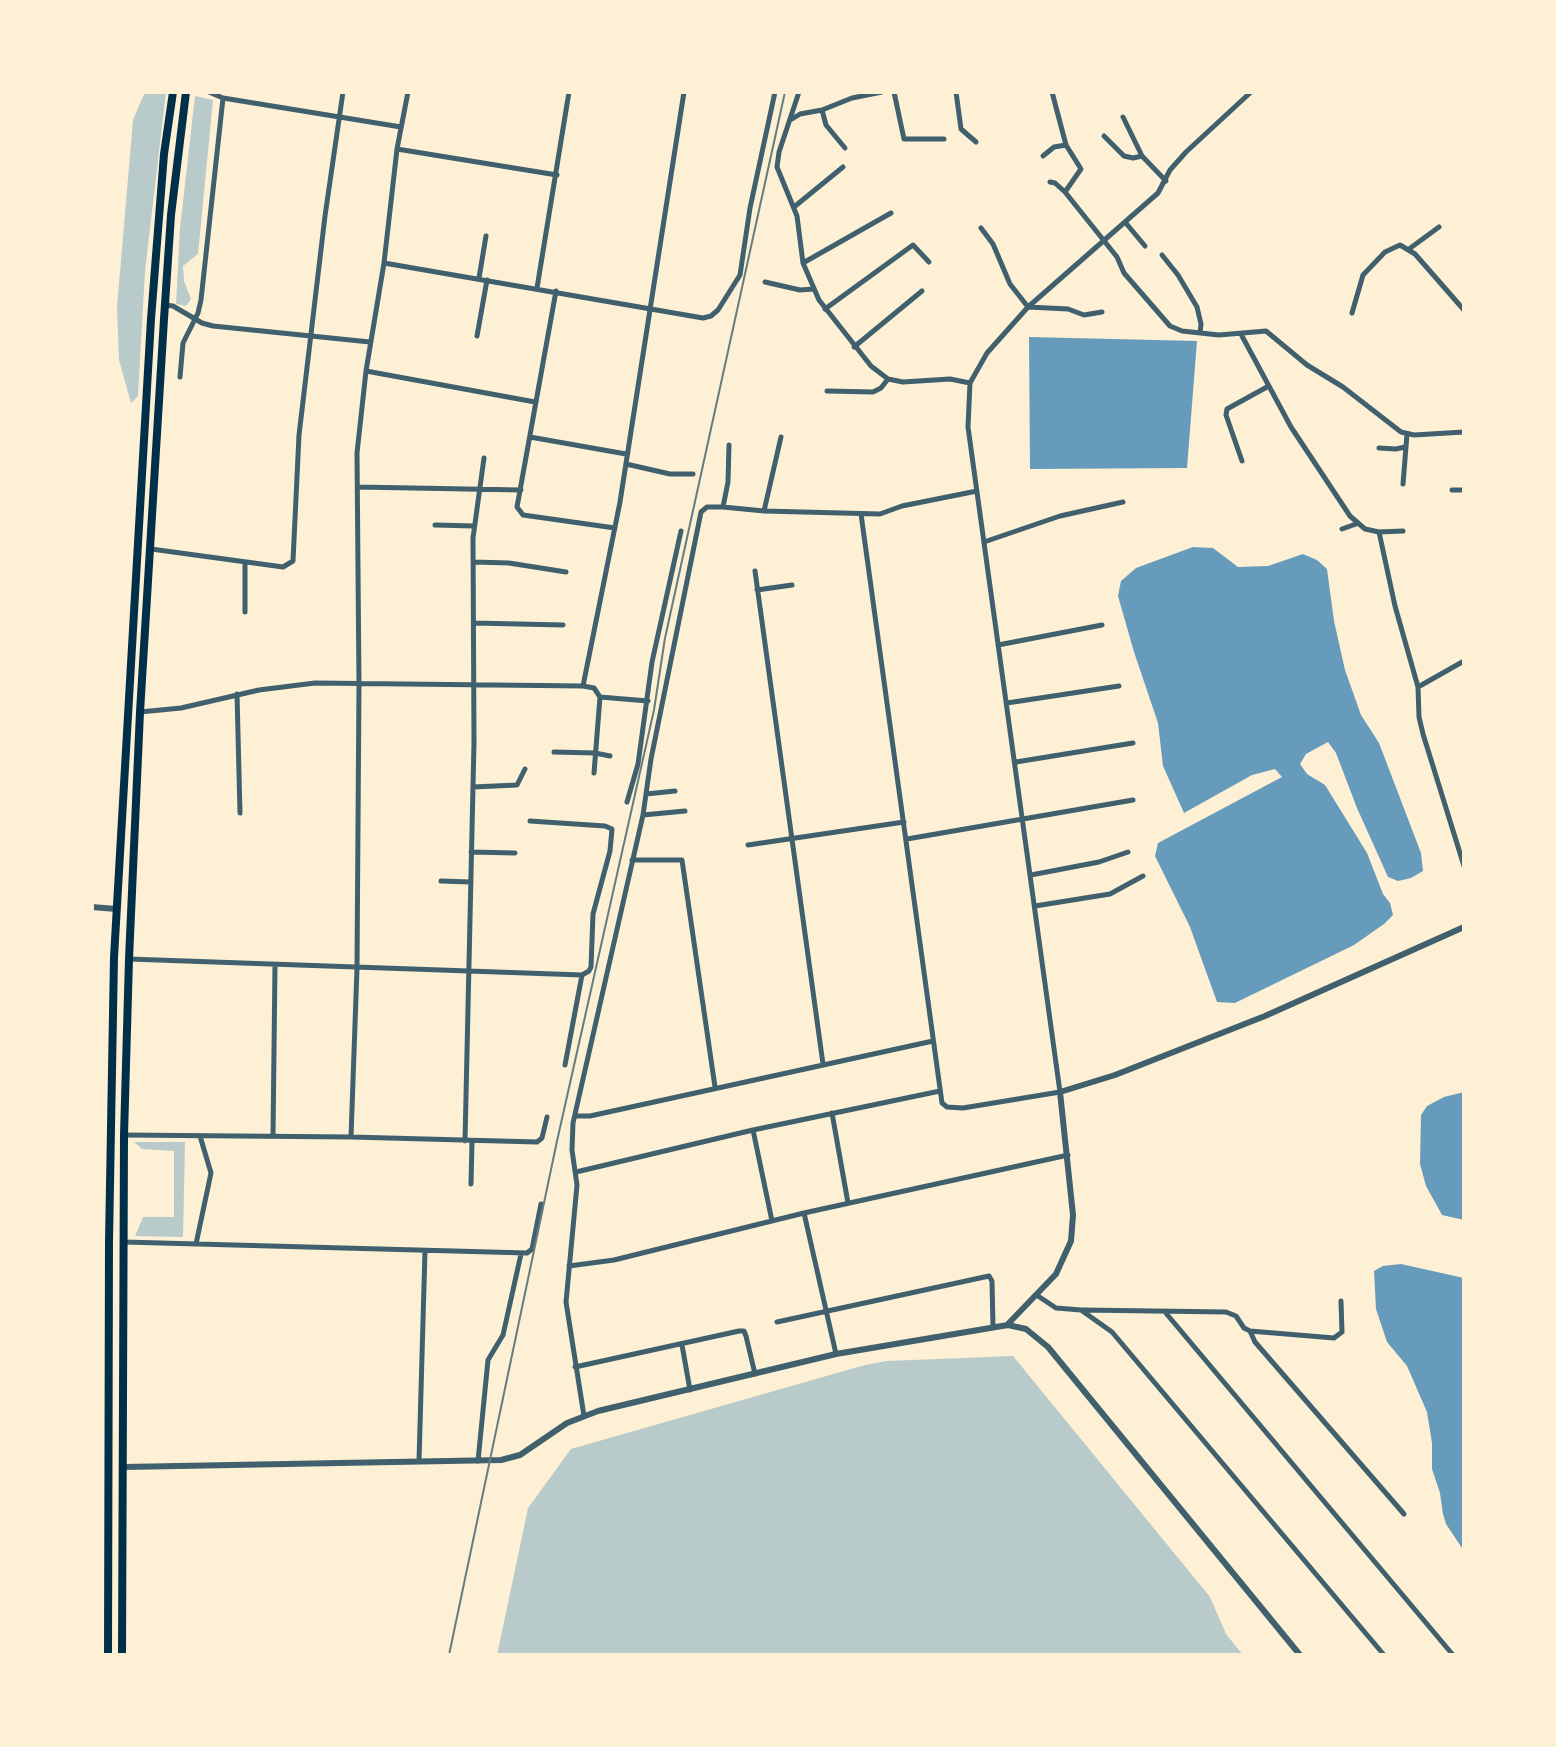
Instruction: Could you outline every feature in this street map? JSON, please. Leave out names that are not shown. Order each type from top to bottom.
[{"type":"main road","points":[[108,1655],[110,1120],[116,909],[152,305],[173,92]]},
{"type":"main road","points":[[122,1655],[124,1135],[131,910],[171,215],[186,92]]},
{"type":"main road","points":[[116,909],[131,910]]},
{"type":"main road","points":[[108,1467],[124,1467]]},
{"type":"street","points":[[209,92],[223,98],[401,127]]},
{"type":"street","points":[[151,549],[283,567],[293,561],[295,482],[310,335],[343,92]]},
{"type":"street","points":[[351,1137],[357,968],[357,453],[397,149],[408,92]]},
{"type":"street","points":[[537,288],[569,92]]},
{"type":"street","points":[[583,686],[615,529],[684,92]]},
{"type":"street","points":[[384,263],[652,310],[703,318],[711,316],[740,275],[750,208],[775,92]]},
{"type":"street","points":[[799,92],[777,167],[794,207],[803,263],[813,289],[854,347],[888,379],[903,382],[950,379],[970,383]]},
{"type":"street","points":[[792,119],[808,111],[822,110],[851,95],[882,92]]},
{"type":"street","points":[[894,92],[904,139],[944,139]]},
{"type":"street","points":[[956,92],[961,129],[976,142]]},
{"type":"street","points":[[1052,92],[1066,145],[1081,169],[1065,192]]},
{"type":"street","points":[[1008,1325],[1038,1296],[1062,1264],[1071,1241],[1073,1215],[1068,1155],[1024,819],[977,491],[968,418],[970,383],[987,353],[1028,307],[1158,193],[1170,170],[1186,152],[1251,92]]},
{"type":"street","points":[[180,377],[183,343],[201,300],[223,98]]},
{"type":"street","points":[[822,110],[826,125],[845,148]]},
{"type":"street","points":[[1123,117],[1142,156],[1166,181]]},
{"type":"street","points":[[1104,136],[1124,156],[1142,156]]},
{"type":"street","points":[[1043,156],[1054,147],[1066,145]]},
{"type":"street","points":[[397,149],[557,175]]},
{"type":"street","points":[[794,207],[843,167]]},
{"type":"street","points":[[1050,182],[1065,192],[1117,257],[1124,273],[1162,319],[1175,329],[1242,335],[1260,331],[1271,333],[1307,365],[1343,387],[1393,427],[1407,434],[1464,432]]},
{"type":"street","points":[[803,263],[891,213]]},
{"type":"street","points":[[1125,222],[1145,246]]},
{"type":"street","points":[[1409,249],[1439,227]]},
{"type":"street","points":[[981,228],[993,244],[1010,284],[1028,307],[1068,309],[1084,315],[1102,312]]},
{"type":"street","points":[[479,278],[486,236]]},
{"type":"street","points":[[825,309],[913,245],[929,262]]},
{"type":"street","points":[[1352,313],[1358,287],[1372,264],[1400,245],[1409,249],[1464,310]]},
{"type":"street","points":[[1162,255],[1197,307],[1200,333]]},
{"type":"street","points":[[477,336],[487,280]]},
{"type":"street","points":[[765,282],[800,290],[813,289]]},
{"type":"street","points":[[556,291],[517,507],[523,515],[615,529]]},
{"type":"street","points":[[854,347],[922,291]]},
{"type":"street","points":[[165,305],[213,326],[370,342]]},
{"type":"street","points":[[1242,335],[1291,427],[1357,524],[1379,532],[1403,531]]},
{"type":"street","points":[[366,371],[535,402]]},
{"type":"street","points":[[827,391],[873,392],[888,379]]},
{"type":"street","points":[[1242,461],[1226,415],[1227,409],[1267,387]]},
{"type":"street","points":[[1403,484],[1407,434]]},
{"type":"street","points":[[530,437],[626,454]]},
{"type":"street","points":[[764,511],[781,437]]},
{"type":"street","points":[[723,507],[728,482],[729,445]]},
{"type":"street","points":[[1379,448],[1405,447]]},
{"type":"street","points":[[471,1184],[468,1141],[475,686],[474,526],[484,458]]},
{"type":"street","points":[[626,464],[670,474],[693,474]]},
{"type":"street","points":[[358,487],[521,490]]},
{"type":"street","points":[[1452,490],[1464,490]]},
{"type":"street","points":[[584,1416],[566,1312],[576,1172],[571,1139],[643,815],[701,512],[707,507],[723,507],[764,511],[887,513],[902,506],[977,491]]},
{"type":"street","points":[[984,542],[1060,516],[1123,502]]},
{"type":"street","points":[[861,514],[942,1103],[954,1108],[1060,1092],[1115,1075],[1265,1016],[1464,927]]},
{"type":"street","points":[[1342,529],[1357,524]]},
{"type":"street","points":[[435,525],[474,526]]},
{"type":"street","points":[[627,802],[638,764],[654,651],[681,531]]},
{"type":"street","points":[[1379,532],[1395,606],[1418,687],[1423,734],[1464,866]]},
{"type":"street","points":[[474,562],[520,564],[566,572]]},
{"type":"street","points":[[245,563],[245,612]]},
{"type":"street","points":[[755,571],[823,1064]]},
{"type":"street","points":[[757,590],[792,585]]},
{"type":"street","points":[[474,623],[563,625]]},
{"type":"street","points":[[998,645],[1102,625]]},
{"type":"street","points":[[1418,687],[1464,661]]},
{"type":"street","points":[[140,712],[181,708],[288,685],[583,686],[594,688],[600,697],[594,773]]},
{"type":"street","points":[[1007,703],[1119,686]]},
{"type":"street","points":[[237,694],[240,813]]},
{"type":"street","points":[[600,697],[648,701]]},
{"type":"street","points":[[1016,762],[1133,743]]},
{"type":"street","points":[[554,752],[610,756]]},
{"type":"street","points":[[473,787],[517,785],[525,769]]},
{"type":"street","points":[[646,794],[675,791]]},
{"type":"street","points":[[907,839],[1133,800]]},
{"type":"street","points":[[643,815],[685,811]]},
{"type":"street","points":[[129,959],[582,975],[591,967],[593,914],[612,843],[612,829],[530,821]]},
{"type":"street","points":[[748,845],[904,822]]},
{"type":"street","points":[[471,852],[515,853]]},
{"type":"street","points":[[1031,875],[1099,862],[1128,852]]},
{"type":"street","points":[[632,860],[682,860],[715,1087]]},
{"type":"street","points":[[1035,906],[1110,894],[1143,876]]},
{"type":"street","points":[[441,881],[471,882]]},
{"type":"street","points":[[92,907],[116,909]]},
{"type":"street","points":[[273,1136],[275,965]]},
{"type":"street","points":[[565,1065],[582,975]]},
{"type":"street","points":[[575,1116],[590,1116],[933,1041]]},
{"type":"street","points":[[576,1172],[753,1130],[940,1091]]},
{"type":"street","points":[[832,1113],[848,1203]]},
{"type":"street","points":[[124,1135],[537,1142],[542,1138],[547,1117]]},
{"type":"street","points":[[753,1130],[772,1221]]},
{"type":"street","points":[[196,1244],[211,1173],[200,1136]]},
{"type":"street","points":[[569,1266],[614,1260],[804,1213],[1068,1155]]},
{"type":"street","points":[[124,1242],[521,1254],[531,1252],[541,1204]]},
{"type":"street","points":[[804,1213],[836,1354]]},
{"type":"street","points":[[419,1461],[425,1251]]},
{"type":"street","points":[[478,1461],[488,1360],[503,1335],[521,1254]]},
{"type":"street","points":[[777,1322],[989,1276],[992,1281],[993,1327]]},
{"type":"street","points":[[1038,1296],[1056,1308],[1231,1313],[1250,1331],[1255,1342],[1404,1514]]},
{"type":"street","points":[[1250,1331],[1334,1338],[1342,1332],[1341,1301]]},
{"type":"street","points":[[1081,1310],[1112,1332],[1384,1655]]},
{"type":"street","points":[[1165,1312],[1453,1655]]},
{"type":"street","points":[[124,1467],[512,1459],[567,1423],[584,1416],[836,1354],[1008,1325],[1026,1329],[1048,1347],[1300,1655]]},
{"type":"street","points":[[575,1367],[744,1331],[755,1374]]},
{"type":"street","points":[[682,1345],[690,1390]]},
{"type":"shaded area","points":[[145,92],[166,92],[145,271],[138,396],[131,403],[119,360],[117,307],[133,120]]},
{"type":"shaded area","points":[[195,96],[213,100],[198,254],[183,266],[184,281],[191,299],[186,306],[176,304],[180,228]]},
{"type":"shaded area","points":[[134,1142],[185,1142],[183,1237],[135,1236],[143,1217],[174,1217],[174,1151],[142,1149]]},
{"type":"shaded area","points":[[1013,1356],[1210,1597],[1226,1634],[1243,1655],[497,1655],[528,1508],[571,1449],[865,1365],[887,1361]]},
{"type":"water","points":[[1029,337],[1197,341],[1187,468],[1030,469]]},
{"type":"water","points":[[1193,547],[1213,548],[1238,567],[1268,566],[1303,554],[1327,569],[1345,670],[1361,715],[1379,743],[1421,853],[1423,871],[1398,881],[1388,877],[1336,753],[1328,742],[1306,754],[1300,764],[1307,774],[1325,785],[1367,853],[1393,915],[1354,945],[1235,1003],[1217,1002],[1190,927],[1155,856],[1158,843],[1282,777],[1275,769],[1252,775],[1184,813],[1163,766],[1158,723],[1118,596],[1121,581],[1136,568]]},
{"type":"water","points":[[1464,1092],[1464,1220],[1442,1215],[1426,1186],[1420,1164],[1421,1115],[1427,1106],[1444,1097]]},
{"type":"water","points":[[1401,1264],[1464,1278],[1464,1551],[1443,1514],[1432,1469],[1427,1412],[1407,1366],[1387,1342],[1376,1309],[1374,1271],[1383,1266]]},
{"type":"railway","points":[[449,1655],[557,1141],[654,710],[665,638],[785,92]]}]
